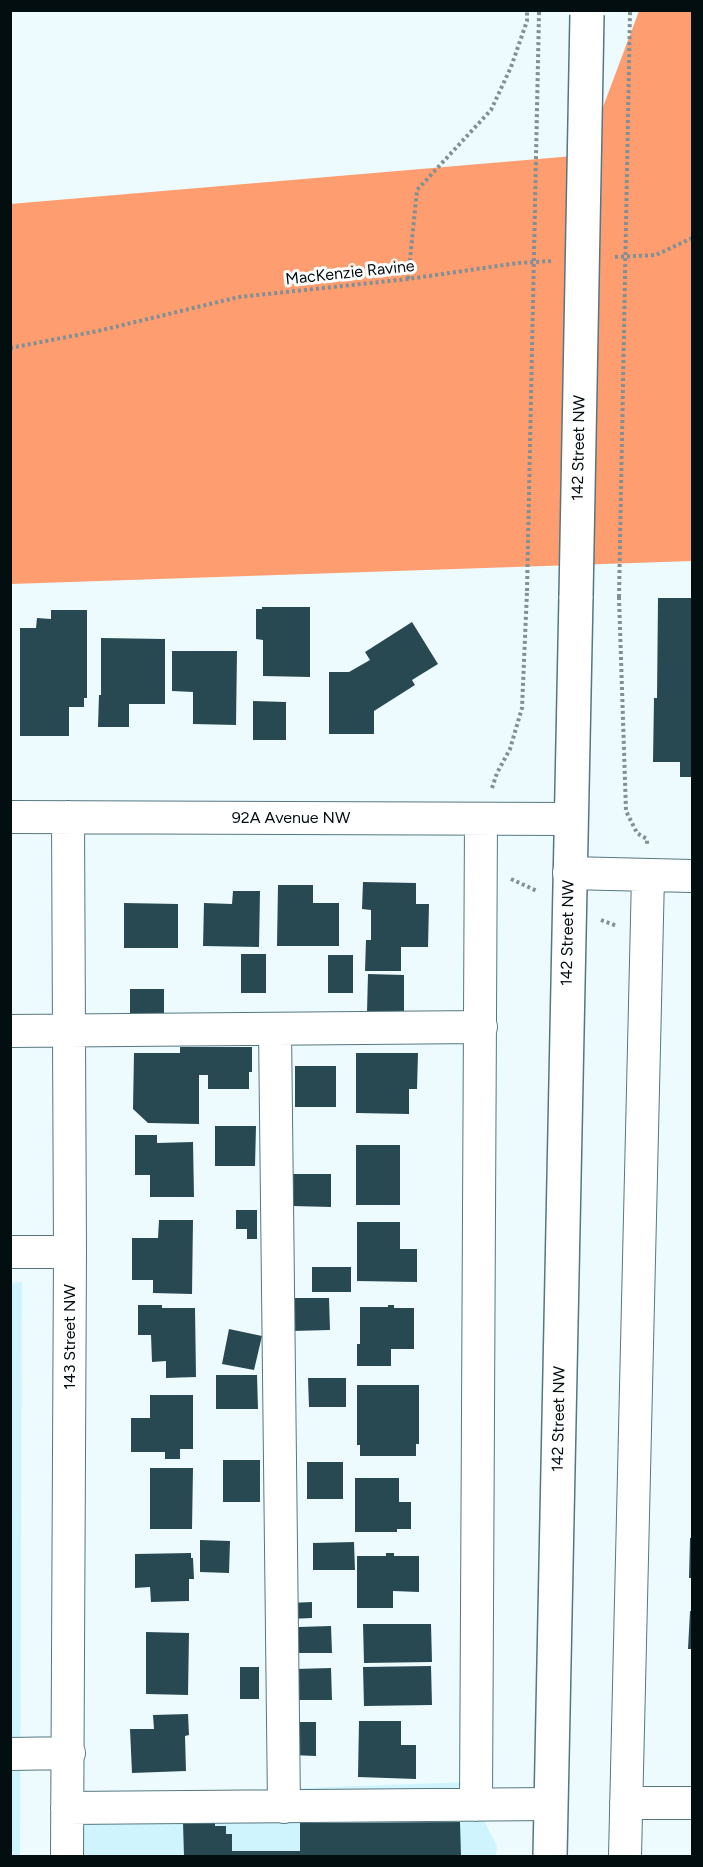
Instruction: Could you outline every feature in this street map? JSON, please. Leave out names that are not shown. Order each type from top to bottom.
[{"type":"main road","name":"142 Street NW","points":[[550,1857],[587,13]]},
{"type":"street","name":"92A Avenue NW","points":[[10,817],[571,819]]},
{"type":"street","name":"143 Street NW","points":[[67,1857],[70,1252],[68,817]]},
{"type":"street","points":[[476,1805],[481,819]]},
{"type":"street","points":[[569,873],[693,876]]},
{"type":"street","points":[[626,1857],[648,876]]},
{"type":"street","points":[[10,1031],[481,1027]]},
{"type":"street","points":[[275,1029],[284,1807]]},
{"type":"street","points":[[10,1252],[70,1252]]},
{"type":"street","points":[[10,1754],[69,1753]]},
{"type":"street","points":[[626,1803],[693,1803]]},
{"type":"street","points":[[67,1808],[551,1804]]},
{"type":"path","points":[[408,279],[417,190],[491,110],[511,68],[527,21],[527,10]]},
{"type":"path","points":[[630,11],[619,597],[626,810],[637,833],[647,839],[648,876]]},
{"type":"path","points":[[481,819],[497,773],[510,749],[522,708],[527,591],[539,12]]},
{"type":"path","points":[[610,257],[656,255],[693,238]]},
{"type":"path","name":"MacKenzie Ravine","points":[[10,348],[98,331],[239,297],[408,279],[518,263],[552,261]]},
{"type":"shaded area","points":[[639,11],[692,11],[692,561],[11,584],[10,204],[585,155]]},
{"type":"shaded area","points":[[22,1282],[20,1856],[10,1856],[10,1283]]},
{"type":"shaded area","points":[[468,1782],[476,1805],[497,1846],[496,1856],[83,1856],[82,1796]]},
{"type":"building","points":[[658,598],[692,598],[692,777],[680,777],[680,762],[653,762],[654,698],[657,698]]},
{"type":"building","points":[[262,607],[310,607],[310,677],[263,676],[263,640],[256,639],[256,609],[262,609]]},
{"type":"building","points":[[51,610],[87,610],[87,698],[84,698],[84,707],[69,707],[69,736],[20,736],[20,628],[36,628],[37,618],[51,619]]},
{"type":"building","points":[[412,622],[438,664],[412,680],[415,685],[374,711],[374,734],[329,734],[329,672],[349,672],[370,660],[365,652]]},
{"type":"building","points":[[101,638],[165,639],[165,704],[129,704],[129,727],[98,727],[99,695],[101,695]]},
{"type":"building","points":[[172,651],[237,651],[236,725],[193,724],[193,692],[172,691]]},
{"type":"building","points":[[253,701],[286,702],[286,740],[253,740]]},
{"type":"building","points":[[363,882],[416,883],[416,904],[429,904],[428,947],[401,947],[401,971],[365,971],[366,940],[371,940],[371,910],[362,909]]},
{"type":"building","points":[[278,885],[313,885],[313,903],[339,903],[339,946],[277,946]]},
{"type":"building","points":[[233,891],[260,891],[259,947],[203,946],[204,903],[232,904]]},
{"type":"building","points":[[124,903],[178,904],[178,948],[124,948]]},
{"type":"building","points":[[241,954],[266,954],[266,993],[241,993]]},
{"type":"building","points":[[328,955],[353,955],[353,993],[328,993]]},
{"type":"building","points":[[368,974],[404,975],[404,1012],[367,1012]]},
{"type":"building","points":[[130,989],[164,989],[164,1014],[130,1013]]},
{"type":"building","points":[[180,1047],[252,1047],[249,1089],[208,1089],[208,1075],[199,1075],[199,1124],[148,1123],[133,1109],[134,1053],[180,1053]]},
{"type":"building","points":[[356,1053],[418,1053],[417,1089],[409,1089],[409,1114],[356,1113]]},
{"type":"building","points":[[295,1066],[336,1066],[336,1107],[295,1107]]},
{"type":"building","points":[[215,1126],[256,1126],[255,1166],[215,1166]]},
{"type":"building","points":[[135,1135],[157,1135],[157,1143],[193,1142],[194,1197],[150,1197],[150,1175],[135,1175]]},
{"type":"building","points":[[356,1145],[400,1145],[400,1205],[356,1205]]},
{"type":"building","points":[[292,1174],[331,1174],[331,1207],[292,1206]]},
{"type":"building","points":[[236,1210],[257,1210],[257,1239],[247,1239],[247,1229],[236,1229]]},
{"type":"building","points":[[159,1220],[193,1220],[192,1294],[153,1293],[153,1280],[132,1280],[132,1238],[158,1238]]},
{"type":"building","points":[[357,1222],[400,1222],[400,1249],[417,1249],[417,1282],[357,1281]]},
{"type":"building","points":[[312,1267],[351,1267],[351,1292],[312,1292]]},
{"type":"building","points":[[292,1298],[329,1298],[330,1330],[292,1331]]},
{"type":"building","points":[[138,1305],[195,1308],[196,1377],[166,1378],[166,1361],[152,1362],[151,1335],[138,1335]]},
{"type":"building","points":[[388,1305],[394,1305],[394,1308],[414,1308],[414,1349],[391,1349],[391,1366],[357,1366],[357,1344],[360,1344],[360,1307],[388,1307]]},
{"type":"building","points":[[229,1329],[262,1336],[254,1370],[222,1364]]},
{"type":"building","points":[[216,1375],[257,1375],[258,1409],[216,1409]]},
{"type":"building","points":[[308,1378],[346,1378],[346,1407],[309,1407]]},
{"type":"building","points":[[357,1385],[419,1385],[419,1444],[416,1444],[416,1456],[360,1456],[360,1445],[357,1445]]},
{"type":"building","points":[[150,1395],[193,1395],[193,1449],[180,1449],[180,1459],[165,1459],[165,1452],[131,1452],[131,1418],[150,1418]]},
{"type":"building","points":[[223,1460],[260,1460],[260,1502],[223,1502]]},
{"type":"building","points":[[307,1462],[343,1462],[343,1499],[307,1499]]},
{"type":"building","points":[[150,1468],[193,1468],[192,1529],[150,1529]]},
{"type":"building","points":[[355,1478],[399,1478],[399,1502],[411,1502],[411,1529],[397,1529],[397,1532],[355,1532]]},
{"type":"building","points":[[690,1538],[692,1538],[692,1578],[689,1578]]},
{"type":"building","points":[[200,1540],[230,1541],[229,1573],[200,1572]]},
{"type":"building","points":[[354,1542],[355,1570],[313,1570],[313,1543]]},
{"type":"building","points":[[191,1553],[194,1579],[189,1579],[189,1601],[151,1602],[150,1587],[135,1588],[135,1554]]},
{"type":"building","points":[[386,1553],[394,1553],[394,1556],[419,1556],[419,1592],[393,1591],[393,1608],[357,1608],[357,1556],[386,1556]]},
{"type":"building","points":[[312,1602],[312,1618],[290,1619],[290,1603]]},
{"type":"building","points":[[690,1611],[692,1611],[692,1649],[688,1649]]},
{"type":"building","points":[[363,1624],[431,1624],[432,1662],[364,1663]]},
{"type":"building","points":[[331,1626],[332,1653],[298,1653],[298,1627]]},
{"type":"building","points":[[146,1632],[189,1633],[188,1695],[146,1694]]},
{"type":"building","points":[[431,1666],[432,1705],[364,1706],[363,1667]]},
{"type":"building","points":[[240,1667],[259,1667],[259,1699],[240,1699]]},
{"type":"building","points":[[331,1668],[332,1700],[295,1700],[295,1669]]},
{"type":"building","points":[[188,1714],[189,1735],[185,1736],[186,1771],[132,1773],[130,1729],[154,1729],[153,1715]]},
{"type":"building","points":[[359,1721],[401,1721],[401,1745],[416,1745],[416,1779],[358,1777]]},
{"type":"building","points":[[292,1722],[316,1722],[316,1756],[292,1755]]},
{"type":"building","points":[[460,1822],[461,1856],[184,1856],[183,1823],[215,1823],[215,1826],[226,1826],[226,1834],[232,1834],[232,1851],[300,1851],[300,1823]]}]
